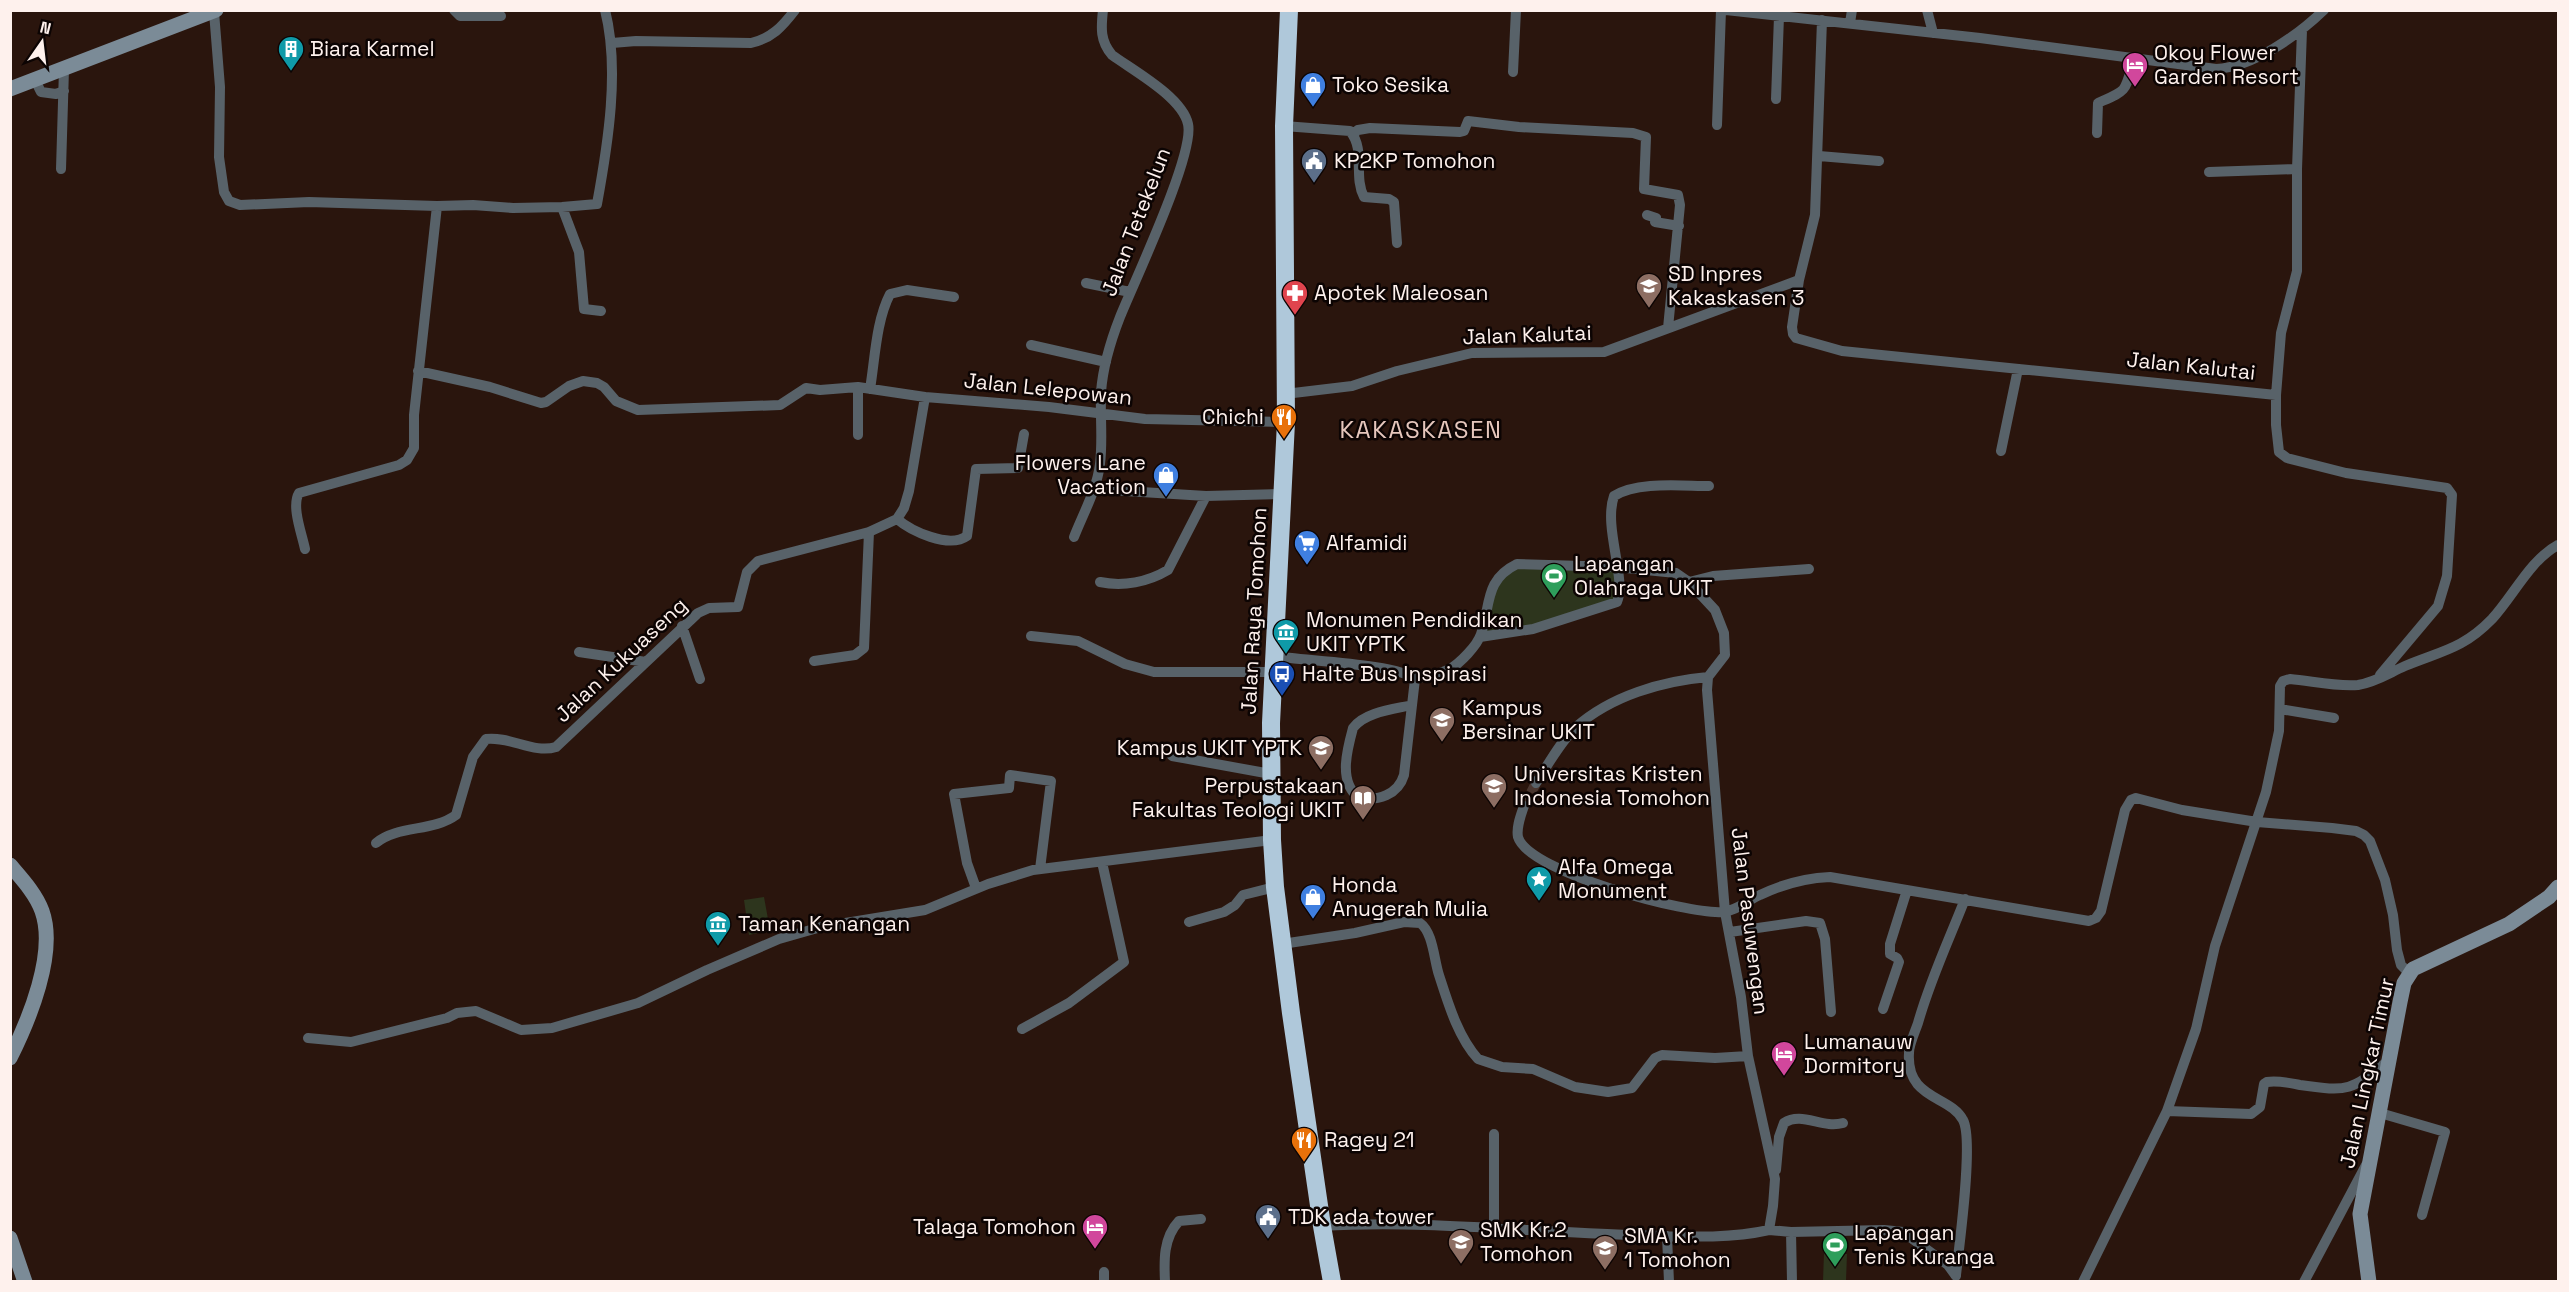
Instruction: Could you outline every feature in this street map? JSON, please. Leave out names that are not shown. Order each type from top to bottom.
[{"type":"highway","name":"Jalan Raya Tomohon","points":[[1288,10],[1284,126],[1286,422],[1274,664],[1272,840],[1282,944],[1329,1281]]},
{"type":"main road","points":[[10,89],[215,11]]},
{"type":"main road","points":[[10,865],[34,895],[42,911],[45,942],[40,986],[25,1028],[10,1058]]},
{"type":"main road","name":"Jalan Lingkar Timur","points":[[2369,1281],[2360,1214],[2402,992],[2409,973],[2423,963],[2509,924],[2540,904],[2559,887]]},
{"type":"main road","points":[[10,1238],[26,1281]]},
{"type":"street","points":[[454,10],[460,16],[501,16]]},
{"type":"street","points":[[215,11],[220,98],[220,167],[224,192],[229,201],[240,205],[309,202],[562,207],[597,204],[606,146],[612,43],[605,10]]},
{"type":"street","points":[[612,43],[636,41],[750,43],[765,40],[774,34],[795,10]]},
{"type":"street","name":"Jalan Tetekelun","points":[[1074,537],[1100,465],[1101,391],[1106,362],[1130,292],[1178,176],[1189,135],[1184,114],[1168,96],[1112,55],[1105,47],[1101,36],[1103,10]]},
{"type":"street","points":[[1513,72],[1516,10]]},
{"type":"street","points":[[1717,125],[1720,10]]},
{"type":"street","points":[[1726,10],[1933,33],[2199,68],[2237,66],[2302,30],[2324,10]]},
{"type":"street","points":[[1851,23],[1852,10]]},
{"type":"street","points":[[1927,10],[1933,33]]},
{"type":"street","points":[[1776,99],[1779,16]]},
{"type":"street","name":"Jalan Kalutai","points":[[1822,20],[1819,156],[1815,215],[1799,280],[1792,330],[1796,338],[1803,342],[1842,351],[2276,395],[2281,333],[2297,271],[2297,169],[2302,30]]},
{"type":"street","points":[[2097,133],[2097,103],[2113,98],[2124,90],[2134,59]]},
{"type":"street","points":[[61,169],[64,69]]},
{"type":"street","points":[[35,80],[41,92],[56,94],[64,91]]},
{"type":"street","points":[[1353,134],[1358,130],[1370,128],[1460,132],[1464,131],[1468,121],[1646,137],[1644,189],[1678,195],[1680,205],[1668,328]]},
{"type":"street","points":[[1284,126],[1346,129],[1353,134],[1359,150],[1362,193],[1368,198],[1393,200],[1397,243]]},
{"type":"street","points":[[1819,156],[1878,161]]},
{"type":"street","points":[[2209,172],[2297,169]]},
{"type":"street","points":[[305,549],[296,508],[298,493],[399,465],[412,455],[418,371],[437,206]]},
{"type":"street","points":[[562,207],[579,252],[584,309],[601,311]]},
{"type":"street","points":[[1647,215],[1656,218],[1655,222],[1679,226]]},
{"type":"street","name":"Jalan Kalutai","points":[[1285,394],[1352,386],[1397,371],[1472,353],[1604,352],[1799,280]]},
{"type":"street","points":[[1086,283],[1130,292]]},
{"type":"street","points":[[870,389],[878,337],[890,294],[907,290],[954,297]]},
{"type":"street","points":[[1031,345],[1106,362]]},
{"type":"street","points":[[2001,451],[2018,369]]},
{"type":"street","name":"Jalan Lelepowan","points":[[418,371],[467,381],[541,403],[576,382],[592,381],[604,387],[616,401],[639,410],[780,405],[806,387],[820,390],[858,387],[925,397],[1145,419],[1286,422]]},
{"type":"street","points":[[858,387],[858,435]]},
{"type":"street","points":[[2276,395],[2277,443],[2283,456],[2346,472],[2447,488],[2452,495],[2446,576],[2438,606],[2374,682]]},
{"type":"street","points":[[925,397],[909,491],[904,508],[897,519],[910,530],[952,540],[964,539],[967,536],[976,470],[1018,468],[1024,434]]},
{"type":"street","points":[[1480,637],[1533,629],[1617,602],[1620,587],[1611,514],[1614,496],[1632,489],[1660,486],[1709,486]]},
{"type":"street","points":[[1093,489],[1206,496],[1282,494]]},
{"type":"street","points":[[1100,582],[1113,585],[1131,583],[1159,576],[1168,570],[1206,496]]},
{"type":"street","name":"Jalan Kukuaseng","points":[[376,843],[394,834],[433,825],[456,815],[473,757],[486,739],[503,739],[544,748],[556,747],[682,626],[709,608],[738,607],[747,572],[758,561],[868,532],[897,519]]},
{"type":"street","points":[[814,661],[855,655],[864,648],[868,532]]},
{"type":"street","points":[[2083,1281],[2167,1111],[2196,1029],[2215,946],[2257,822],[2276,749],[2280,709],[2278,689],[2283,681],[2356,685],[2374,682],[2405,666],[2467,642],[2491,620],[2540,557],[2559,545]]},
{"type":"street","points":[[1031,636],[1078,641],[1125,664],[1154,672],[1274,664],[1367,666],[1404,673],[1415,679],[1432,676],[1452,668],[1480,637],[1493,585],[1507,569],[1517,564],[1616,567],[1676,573],[1689,582],[1715,610],[1724,633],[1725,655],[1708,677],[1651,687],[1593,714],[1575,728],[1536,783]]},
{"type":"street","points":[[1689,582],[1713,576],[1809,569]]},
{"type":"street","points":[[682,626],[700,679]]},
{"type":"street","points":[[579,652],[646,662]]},
{"type":"street","name":"Jalan Pasuwengan","points":[[1708,677],[1707,690],[1725,912],[1749,1056],[1775,1179],[1769,1230]]},
{"type":"street","points":[[1412,705],[1373,716],[1357,723],[1353,728],[1347,780],[1349,789],[1359,798],[1381,798],[1394,792],[1402,783],[1412,705],[1415,679]]},
{"type":"street","points":[[2280,709],[2334,718]]},
{"type":"street","points":[[1172,756],[1271,774]]},
{"type":"street","points":[[976,888],[967,863],[954,794],[1009,788],[1010,775],[1052,781],[1041,869]]},
{"type":"street","points":[[1524,806],[1518,827],[1518,838],[1528,851],[1580,878],[1642,899],[1703,911],[1725,912],[1793,881],[1830,877],[2089,921],[2096,918],[2103,906],[2125,810],[2131,800],[2136,798],[2182,810],[2257,822],[2356,831],[2370,841],[2387,889],[2401,965],[2409,973]]},
{"type":"street","points":[[308,1038],[351,1042],[447,1018],[457,1013],[476,1011],[521,1030],[552,1028],[638,1003],[779,939],[821,927],[925,910],[1006,877],[1041,869],[1272,840]]},
{"type":"street","points":[[1022,1029],[1069,1003],[1124,962],[1102,862]]},
{"type":"street","points":[[1189,922],[1224,912],[1235,905],[1243,895],[1275,887]]},
{"type":"street","points":[[1883,1009],[1899,962],[1890,954],[1890,944],[1907,890]]},
{"type":"street","points":[[1957,1278],[1964,1195],[1966,1131],[1964,1121],[1958,1113],[1917,1084],[1910,1064],[1909,1052],[1924,1000],[1965,899]]},
{"type":"street","points":[[1730,932],[1806,921],[1820,923],[1825,939],[1831,1012]]},
{"type":"street","points":[[1282,944],[1355,933],[1404,922],[1420,923],[1427,930],[1438,972],[1459,1028],[1478,1059],[1502,1067],[1533,1069],[1575,1088],[1608,1092],[1632,1088],[1655,1058],[1662,1055],[1715,1058],[1749,1056]]},
{"type":"street","points":[[2167,1111],[2251,1114],[2260,1107],[2264,1084],[2267,1082],[2331,1090],[2348,1089],[2359,1084],[2389,1060]]},
{"type":"street","points":[[2380,1113],[2445,1132],[2422,1215]]},
{"type":"street","points":[[1775,1179],[1779,1137],[1784,1123],[1793,1118],[1826,1125],[1843,1123]]},
{"type":"street","points":[[1494,1134],[1494,1229]]},
{"type":"street","points":[[2304,1281],[2370,1158]]},
{"type":"street","points":[[1165,1281],[1166,1246],[1172,1230],[1179,1221],[1201,1220]]},
{"type":"street","points":[[1322,1226],[1389,1224],[1667,1236],[1740,1235],[1769,1230],[1791,1232],[1884,1230],[1903,1232],[1926,1247],[1957,1278]]},
{"type":"street","points":[[1791,1232],[1792,1281]]},
{"type":"street","points":[[1667,1236],[1669,1281]]},
{"type":"green space","name":"Lapangan Olahraga UKIT","points":[[1616,567],[1620,596],[1590,612],[1480,637],[1491,592],[1507,569]]},
{"type":"green space","points":[[764,897],[770,930],[749,935],[744,900]]},
{"type":"green space","name":"Lapangan Tenis Kuranga","points":[[1824,1253],[1847,1254],[1846,1281],[1823,1281]]},
{"type":"tunnel","points":[[1524,806],[1536,783]]},
{"type":"place","name":"Biara Karmel","points":[[291,72]]},
{"type":"place","name":"Okoy Flower Garden Resort","points":[[2135,88]]},
{"type":"place","name":"Toko Sesika","points":[[1313,108]]},
{"type":"place","name":"KP2KP Tomohon","points":[[1314,184]]},
{"type":"place","name":"SD Inpres Kakaskasen 3","points":[[1649,309]]},
{"type":"place","name":"Apotek Maleosan","points":[[1295,316]]},
{"type":"place","name":"Chichi","points":[[1284,440]]},
{"type":"place","name":"Flowers Lane Vacation","points":[[1166,498]]},
{"type":"place","name":"Alfamidi","points":[[1307,566]]},
{"type":"place","name":"Lapangan Olahraga UKIT","points":[[1554,599]]},
{"type":"place","name":"Monumen Pendidikan UKIT YPTK","points":[[1286,655]]},
{"type":"place","name":"Halte Bus Inspirasi","points":[[1282,697]]},
{"type":"place","name":"Kampus Bersinar UKIT","points":[[1442,743]]},
{"type":"place","name":"Kampus UKIT YPTK","points":[[1321,771]]},
{"type":"place","name":"Universitas Kristen Indonesia Tomohon","points":[[1494,809]]},
{"type":"place","name":"Perpustakaan Fakultas Teologi UKIT","points":[[1363,821]]},
{"type":"place","name":"Alfa Omega Monument","points":[[1539,902]]},
{"type":"place","name":"Honda Anugerah Mulia","points":[[1313,920]]},
{"type":"place","name":"Taman Kenangan","points":[[718,947]]},
{"type":"place","name":"Lumanauw Dormitory","points":[[1784,1077]]},
{"type":"place","name":"Ragey 21","points":[[1304,1163]]},
{"type":"place","name":"TDK ada tower","points":[[1268,1240]]},
{"type":"place","name":"Talaga Tomohon","points":[[1095,1250]]},
{"type":"place","name":"SMK Kr.2 Tomohon","points":[[1461,1265]]},
{"type":"place","name":"Lapangan Tenis Kuranga","points":[[1835,1268]]},
{"type":"place","name":"SMA Kr. 1 Tomohon","points":[[1605,1271]]},
{"type":"district","name":"KAKASKASEN","points":[[1421,430]]}]
